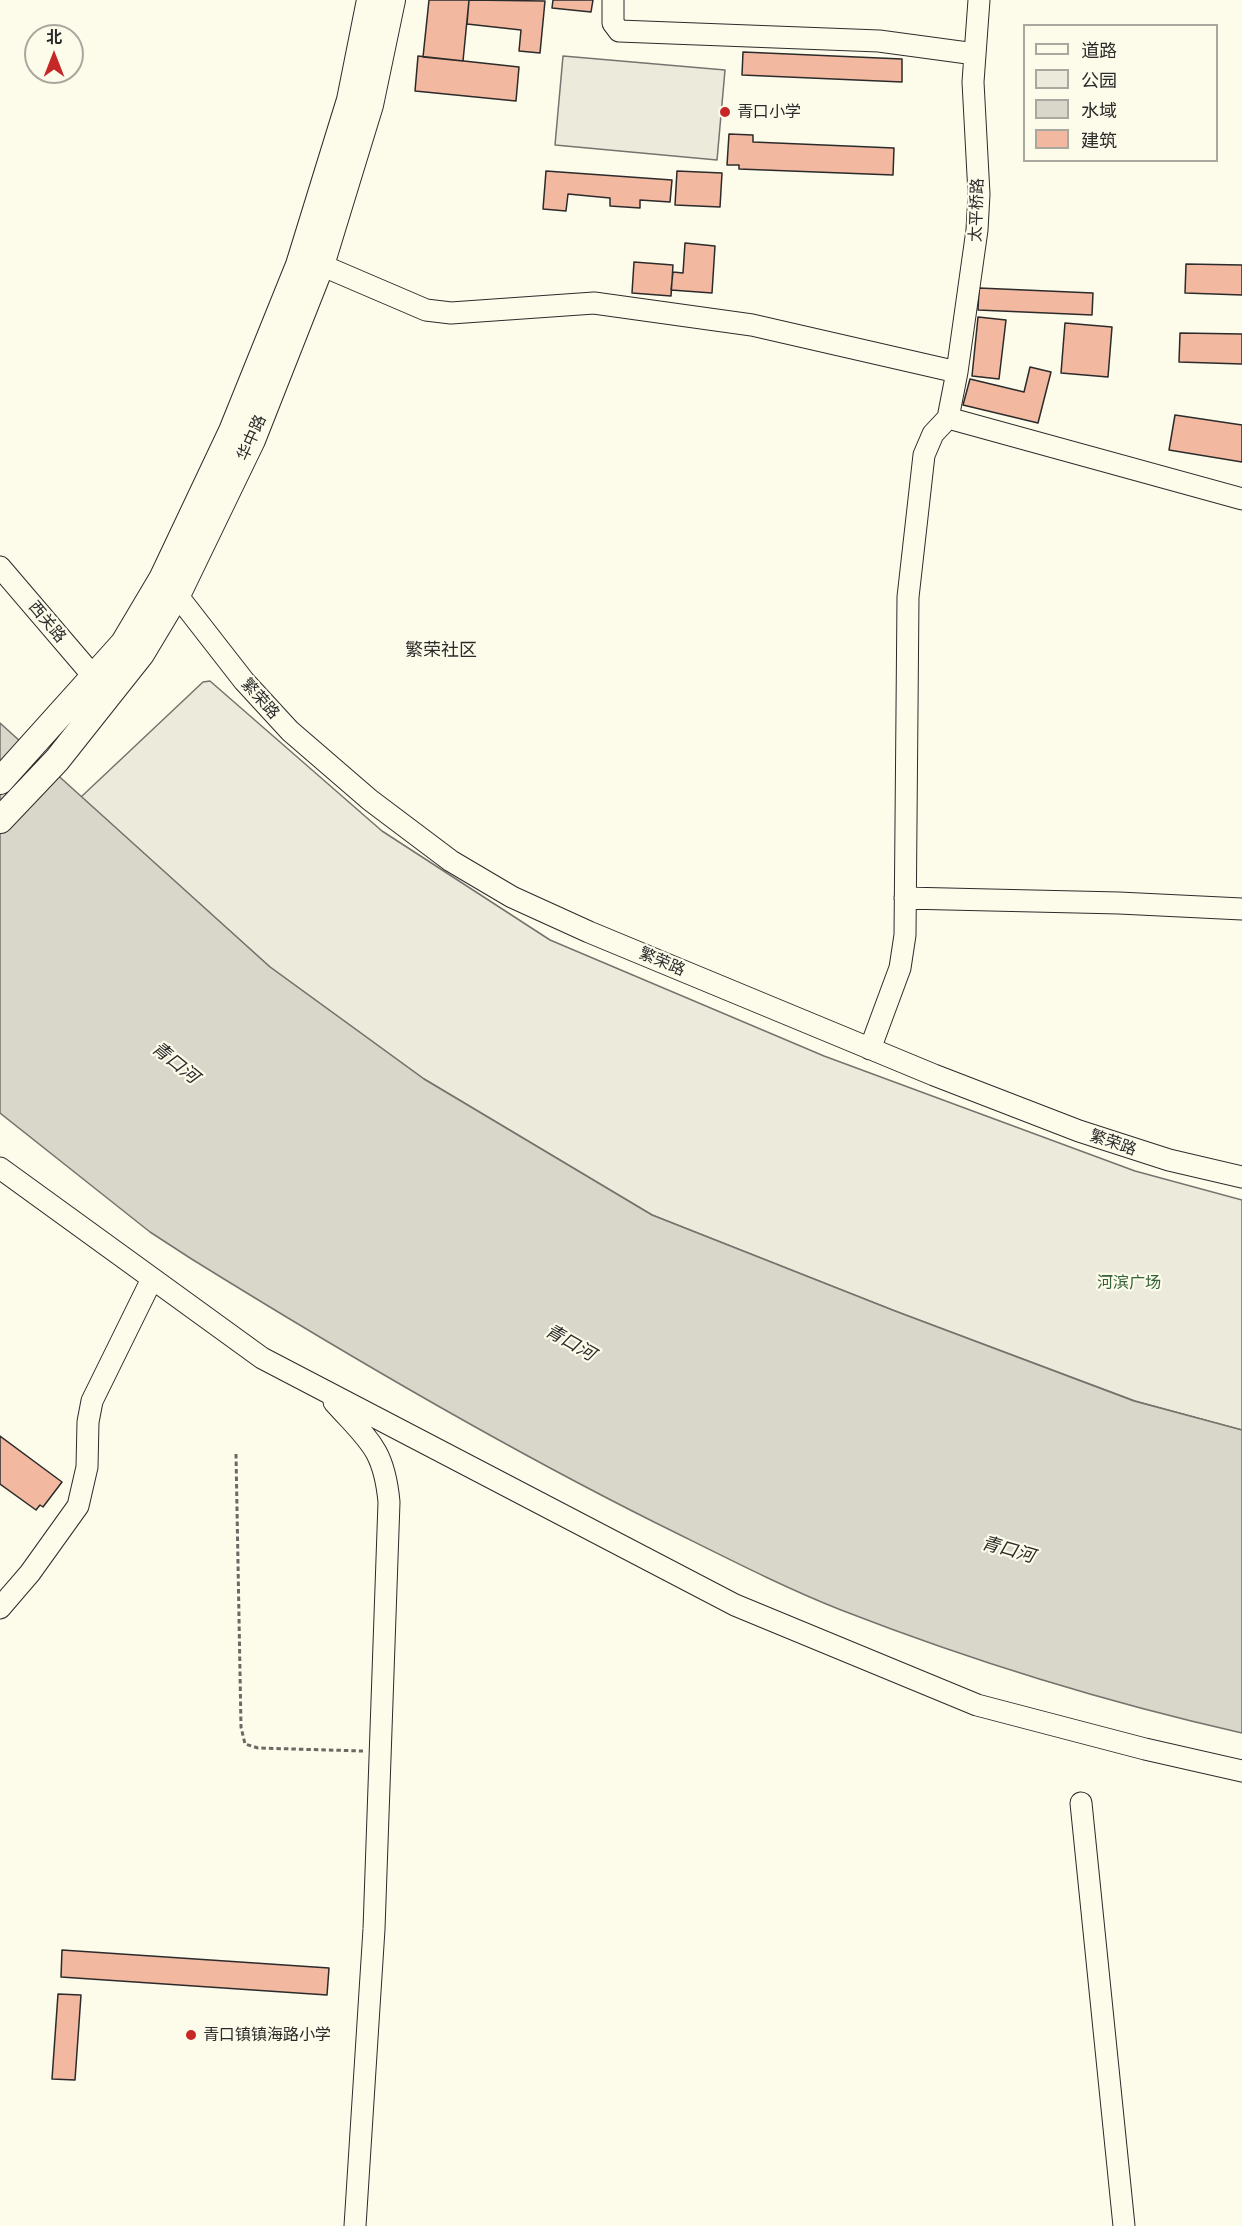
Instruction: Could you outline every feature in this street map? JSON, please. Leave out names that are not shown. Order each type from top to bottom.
[{"type":"main road","name":"华中路","points":[[0,781],[124,642],[162,579],[232,431],[299,265],[350,100],[370,0]]},
{"type":"main road","name":"华中路","points":[[0,820],[57,760],[141,654],[177,595],[252,440],[321,265],[370,105],[392,0]]},
{"type":"street","points":[[613,0],[613,23],[619,31],[879,41],[975,54]]},
{"type":"street","name":"太平桥路","points":[[948,418],[974,262],[979,194],[973,82],[979,0]]},
{"type":"street","points":[[321,265],[426,310],[451,313],[594,303],[752,325],[957,372]]},
{"type":"street","points":[[870,1049],[900,968],[905,935],[908,597],[924,455],[933,434],[948,418],[1242,499]]},
{"type":"street","name":"西关路","points":[[0,567],[94,677]]},
{"type":"street","name":"繁荣路","points":[[177,595],[244,681],[290,731],[370,800],[451,861],[512,897],[870,1049],[1130,1149],[1242,1177]]},
{"type":"street","points":[[904,898],[1119,903],[1242,909]]},
{"type":"street","points":[[0,1168],[245,1347],[735,1605],[977,1705],[1035,1722],[1242,1771]]},
{"type":"street","points":[[0,1608],[30,1573],[78,1506],[87,1467],[88,1422],[92,1401],[152,1279]]},
{"type":"street","points":[[323,1390],[377,1450],[386,1474],[389,1502],[374,1929],[355,2226]]},
{"type":"street","points":[[1081,1803],[1124,2226]]},
{"type":"path","points":[[236,1454],[240,1727],[244,1744],[258,1748],[380,1752]]},
{"type":"green space","points":[[563,56],[725,70],[717,160],[555,145]]},
{"type":"green space","name":"河滨广场","points":[[210,681],[382,831],[550,940],[824,1056],[1135,1171],[1242,1200],[1242,1430],[1135,1401],[895,1311],[652,1215],[424,1079],[270,967],[81,797],[203,682]]},
{"type":"water","name":"青口河","points":[[0,723],[270,967],[424,1079],[652,1215],[895,1311],[1134,1401],[1242,1430],[1242,1733],[1089,1694],[890,1629],[817,1600],[656,1523],[596,1493],[420,1396],[190,1258],[150,1232],[0,1113]]},
{"type":"building","points":[[429,0],[469,0],[463,61],[423,57]]},
{"type":"building","points":[[469,0],[545,1],[540,53],[519,51],[521,30],[467,24]]},
{"type":"building","points":[[553,0],[593,0],[591,12],[552,8]]},
{"type":"building","points":[[743,52],[902,59],[902,82],[742,75]]},
{"type":"building","points":[[418,56],[519,67],[516,101],[415,91]]},
{"type":"building","points":[[729,134],[753,135],[753,142],[894,148],[893,175],[739,169],[739,165],[727,165]]},
{"type":"building","points":[[546,171],[672,180],[670,202],[640,200],[640,208],[610,206],[610,198],[568,194],[566,211],[543,209]]},
{"type":"building","points":[[677,171],[722,173],[720,207],[675,205]]},
{"type":"building","points":[[685,243],[715,246],[712,293],[671,290],[673,272],[683,273]]},
{"type":"building","points":[[634,262],[673,265],[671,296],[632,293]]},
{"type":"building","points":[[1186,264],[1242,265],[1242,295],[1185,293]]},
{"type":"building","points":[[979,288],[1093,293],[1092,315],[978,310]]},
{"type":"building","points":[[978,317],[1006,320],[999,379],[972,376]]},
{"type":"building","points":[[1065,323],[1112,327],[1108,377],[1061,373]]},
{"type":"building","points":[[1180,333],[1242,334],[1242,364],[1179,362]]},
{"type":"building","points":[[1030,367],[1051,372],[1038,423],[963,405],[970,379],[1024,392]]},
{"type":"building","points":[[1175,415],[1242,425],[1242,462],[1169,450]]},
{"type":"building","points":[[0,1436],[62,1482],[43,1507],[40,1505],[36,1510],[0,1484]]},
{"type":"building","points":[[62,1950],[329,1968],[327,1995],[61,1977]]},
{"type":"building","points":[[58,1994],[81,1995],[75,2080],[52,2079]]},
{"type":"place","name":"青口小学","points":[[725,112]]},
{"type":"place","name":"青口镇镇海路小学","points":[[191,2035]]},
{"type":"district","name":"繁荣社区","points":[[441,651]]}]
